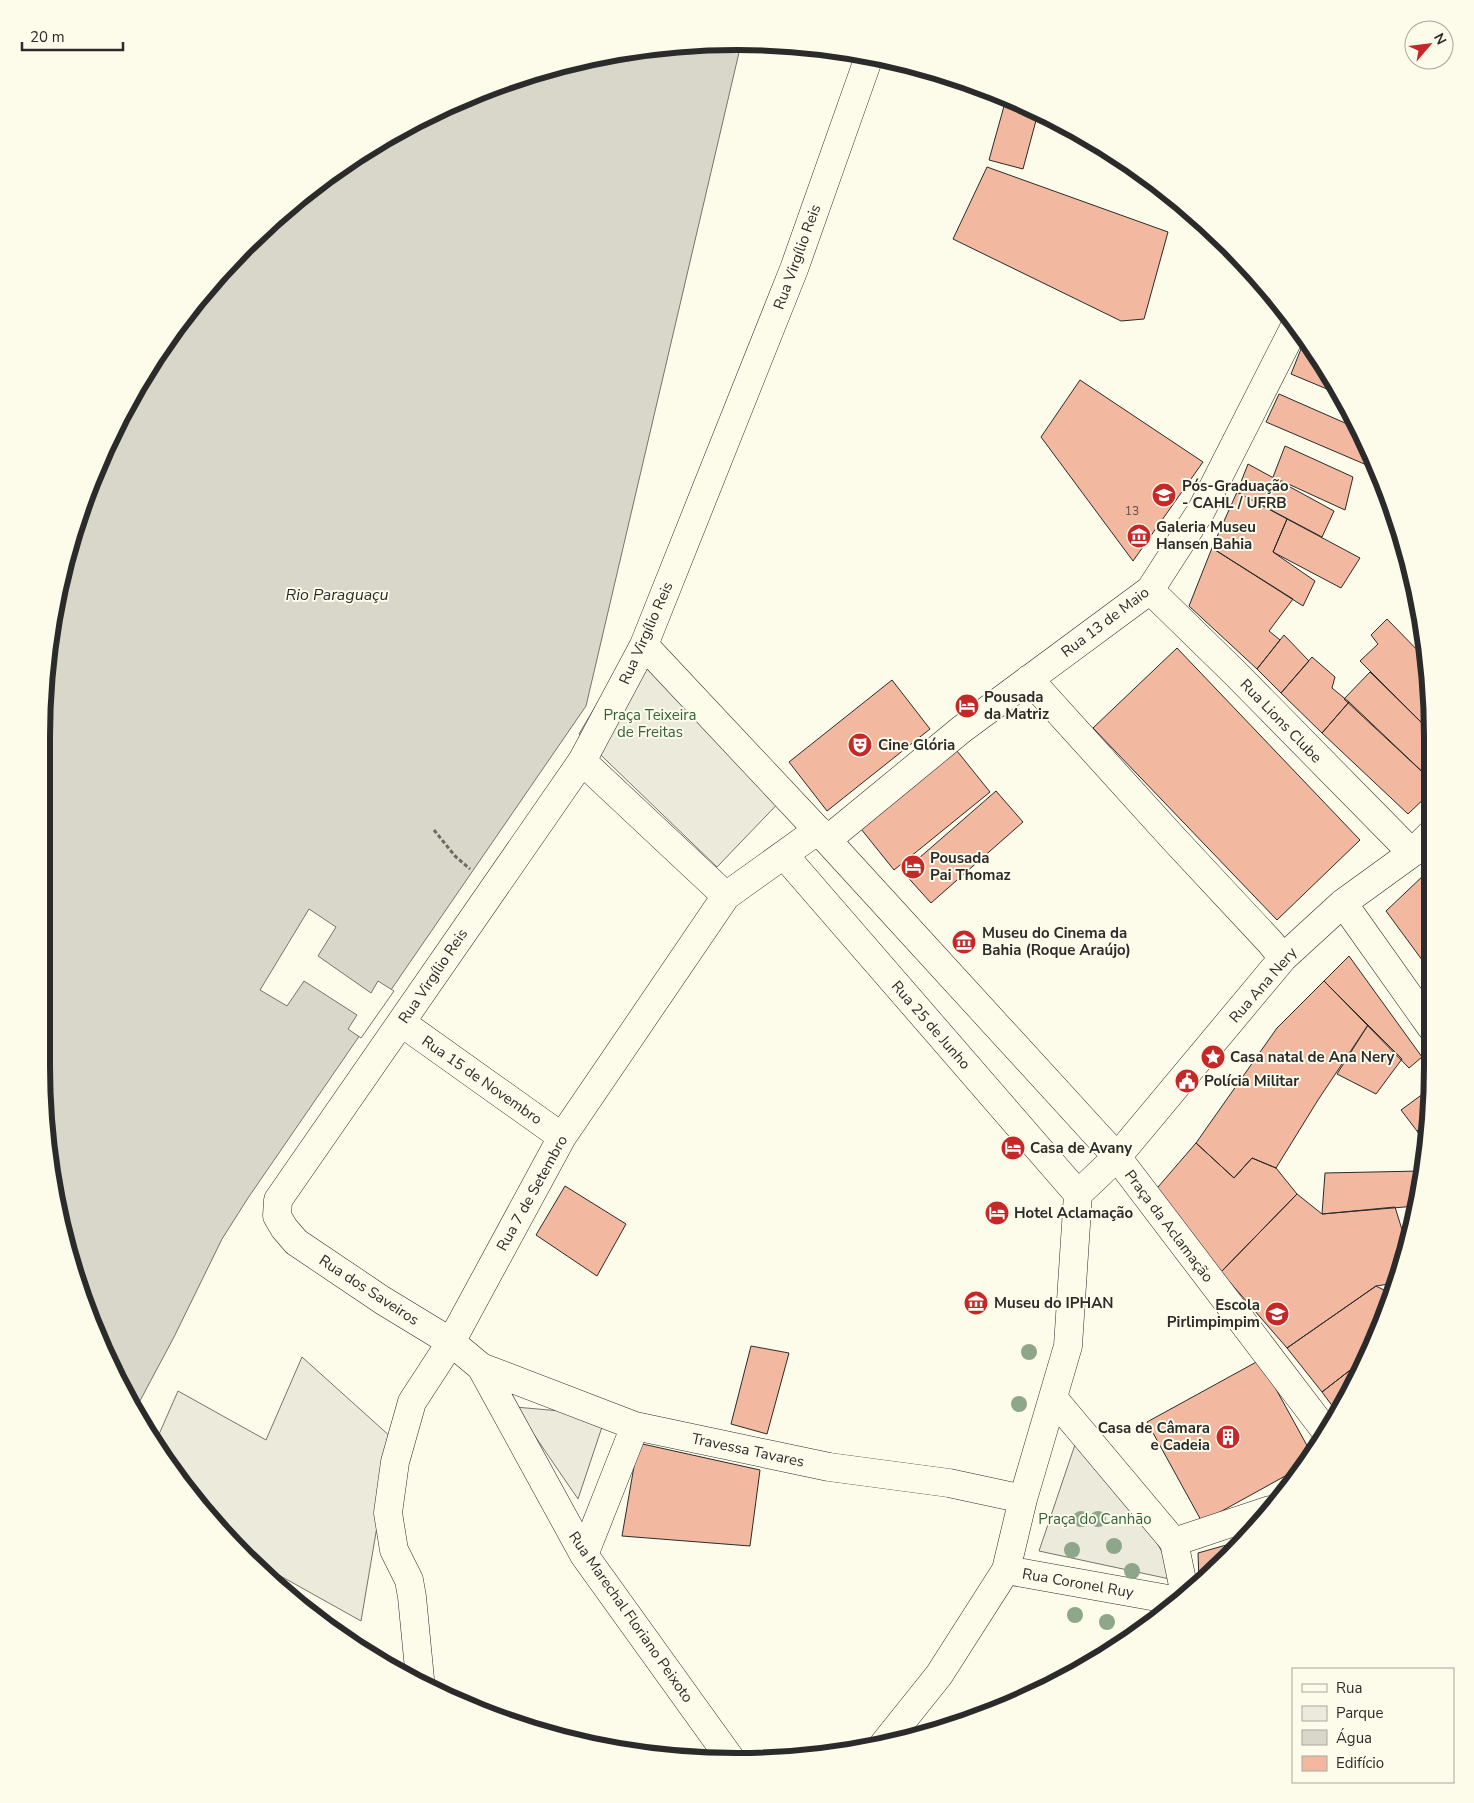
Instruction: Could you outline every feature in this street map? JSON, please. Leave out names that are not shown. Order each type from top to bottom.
[{"type":"street","name":"Rua Virgílio Reis","points":[[278,1200],[582,762],[644,645],[794,269],[867,62]]},
{"type":"street","name":"Rua 13 de Maio","points":[[822,835],[1150,590],[1201,511],[1292,332]]},
{"type":"street","name":"Rua Lions Clube","points":[[1150,590],[1236,674],[1412,853]]},
{"type":"street","points":[[644,645],[822,835],[1117,1157]]},
{"type":"street","points":[[1029,679],[1283,958]]},
{"type":"street","points":[[582,762],[726,896],[784,855],[822,835]]},
{"type":"street","name":"Rua Ana Nery","points":[[1117,1157],[1283,958],[1343,903],[1412,853],[1424,841]]},
{"type":"street","name":"Rua 25 de Junho","points":[[784,855],[1078,1194]]},
{"type":"street","name":"Rua 7 de Setembro","points":[[420,1675],[409,1580],[394,1550],[388,1513],[395,1462],[412,1402],[451,1342],[562,1137],[726,896]]},
{"type":"street","points":[[1343,903],[1424,1017]]},
{"type":"street","name":"Rua 15 de Novembro","points":[[402,1023],[562,1137]]},
{"type":"street","name":"Praça da Aclamação","points":[[1078,1194],[1117,1157],[1322,1426]]},
{"type":"street","points":[[891,1736],[940,1675],[1006,1570],[1022,1499],[1054,1399],[1068,1346],[1078,1194]]},
{"type":"street","name":"Rua dos Saveiros","points":[[278,1200],[277,1216],[296,1242],[382,1300],[451,1342],[482,1367]]},
{"type":"street","name":"Travessa Tavares","points":[[482,1367],[635,1426],[829,1467],[949,1483],[1022,1499]]},
{"type":"street","name":"Rua Marechal Floriano Peixoto","points":[[482,1367],[584,1555],[726,1753]]},
{"type":"street","points":[[1054,1399],[1174,1542],[1184,1588]]},
{"type":"street","points":[[584,1555],[635,1426]]},
{"type":"street","points":[[1174,1542],[1258,1514]]},
{"type":"street","name":"Rua Coronel Ruy","points":[[1006,1570],[1170,1599]]},
{"type":"path","points":[[434,830],[455,856],[472,872]]},
{"type":"green space","name":"Praça Teixeira de Freitas","points":[[640,631],[790,791],[717,867],[579,734]]},
{"type":"green space","points":[[302,1357],[392,1438],[361,1621],[271,1570],[220,1519],[192,1484],[158,1436],[178,1391],[266,1440]]},
{"type":"green space","points":[[515,1407],[606,1415],[578,1499]]},
{"type":"green space","name":"Praça do Canhão","points":[[1084,1418],[1179,1581],[1039,1551]]},
{"type":"water","name":"Rio Paraguaçu","points":[[740,50],[586,706],[248,1198],[222,1239],[174,1337],[139,1403],[102,1329],[86,1287],[73,1244],[63,1200],[51,1111],[51,692],[63,603],[73,559],[86,516],[102,474],[142,393],[166,355],[220,284],[284,220],[355,166],[433,121],[474,102],[516,86],[559,73],[647,56],[692,51]]},
{"type":"pier","points":[[309,909],[336,927],[318,956],[371,993],[378,981],[394,991],[361,1038],[348,1029],[357,1015],[304,981],[287,1006],[260,990]]},
{"type":"building","points":[[1005,104],[1036,119],[1023,169],[989,160]]},
{"type":"building","points":[[987,167],[1168,232],[1144,319],[1121,321],[953,239]]},
{"type":"building","points":[[1302,347],[1330,390],[1291,374]]},
{"type":"building","points":[[1080,380],[1203,462],[1133,561],[1041,437]]},
{"type":"building","points":[[1279,394],[1348,424],[1368,466],[1266,422]]},
{"type":"building","points":[[1285,446],[1353,477],[1345,510],[1273,477]]},
{"type":"building","points":[[1248,464],[1334,511],[1322,537],[1237,492]]},
{"type":"building","points":[[1237,492],[1287,519],[1273,552],[1315,581],[1303,606],[1212,548]]},
{"type":"building","points":[[1287,519],[1360,558],[1341,588],[1273,552]]},
{"type":"building","points":[[1212,548],[1293,599],[1269,631],[1280,640],[1257,669],[1189,606]]},
{"type":"building","points":[[1387,619],[1418,651],[1423,692],[1424,725],[1360,661],[1378,644],[1371,635]]},
{"type":"building","points":[[1284,635],[1309,661],[1281,693],[1257,669]]},
{"type":"building","points":[[1177,648],[1360,840],[1277,920],[1093,728]]},
{"type":"building","points":[[1312,657],[1335,677],[1332,688],[1349,702],[1322,733],[1281,693]]},
{"type":"building","points":[[1370,672],[1424,725],[1424,773],[1344,699]]},
{"type":"building","name":"Cine Glória","points":[[892,680],[930,729],[827,811],[789,762]]},
{"type":"building","points":[[1349,702],[1424,773],[1424,799],[1408,814],[1322,733]]},
{"type":"building","points":[[953,746],[990,792],[894,870],[857,824]]},
{"type":"building","points":[[996,791],[1023,822],[931,903],[903,872]]},
{"type":"building","points":[[1424,875],[1424,963],[1386,911]]},
{"type":"building","points":[[1349,956],[1422,1057],[1409,1068],[1324,981]]},
{"type":"building","points":[[1324,981],[1368,1025],[1276,1168],[1252,1158],[1234,1178],[1196,1143],[1277,1028]]},
{"type":"building","points":[[1368,1025],[1402,1059],[1376,1094],[1337,1074]]},
{"type":"building","points":[[1423,1094],[1421,1130],[1417,1131],[1401,1110]]},
{"type":"building","points":[[1196,1143],[1234,1178],[1252,1158],[1276,1168],[1297,1194],[1221,1272],[1152,1194]]},
{"type":"building","points":[[1416,1171],[1410,1207],[1322,1214],[1325,1173]]},
{"type":"building","points":[[565,1186],[626,1224],[597,1276],[536,1235]]},
{"type":"building","points":[[1297,1194],[1322,1214],[1395,1207],[1403,1234],[1389,1284],[1376,1286],[1287,1348],[1221,1272]]},
{"type":"building","points":[[1376,1286],[1386,1292],[1355,1367],[1322,1392],[1287,1348]]},
{"type":"building","points":[[751,1346],[789,1353],[767,1434],[731,1424]]},
{"type":"building","name":"Casa de Câmara e Cadeia","points":[[1260,1360],[1308,1448],[1290,1474],[1202,1522],[1147,1422]]},
{"type":"building","points":[[1355,1367],[1333,1407],[1322,1392]]},
{"type":"building","points":[[638,1443],[760,1470],[750,1546],[622,1536]]},
{"type":"building","points":[[1231,1544],[1199,1575],[1198,1553]]},
{"type":"place","name":"Pós-Graduação - CAHL / UFRB","points":[[1164,495]]},
{"type":"place","name":"Galeria Museu Hansen Bahia","points":[[1139,536]]},
{"type":"place","name":"Pousada da Matriz","points":[[967,706]]},
{"type":"place","name":"Cine Glória","points":[[860,745]]},
{"type":"place","name":"Pousada Pai Thomaz","points":[[913,867]]},
{"type":"place","name":"Museu do Cinema da Bahia (Roque Araújo)","points":[[964,942]]},
{"type":"place","name":"Casa natal de Ana Nery","points":[[1213,1057]]},
{"type":"place","name":"Polícia Militar","points":[[1187,1081]]},
{"type":"place","name":"Casa de Avany","points":[[1013,1148]]},
{"type":"place","name":"Hotel Aclamação","points":[[997,1213]]},
{"type":"place","name":"Museu do IPHAN","points":[[976,1303]]},
{"type":"place","name":"Escola Pirlimpimpim","points":[[1277,1314]]},
{"type":"place","name":"Casa de Câmara e Cadeia","points":[[1228,1437]]}]
